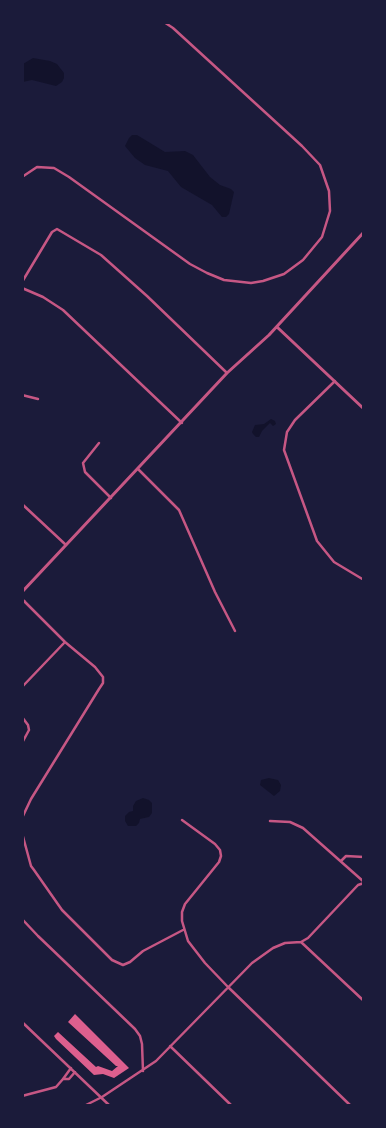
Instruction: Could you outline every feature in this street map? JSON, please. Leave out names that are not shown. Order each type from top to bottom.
[{"type":"street","points":[[22,177],[37,167],[54,168],[190,264],[224,280],[251,283],[275,278],[291,271],[306,257],[322,237],[330,212],[329,190],[320,165],[302,146],[173,28],[164,22]]},
{"type":"street","points":[[22,282],[52,232],[57,229],[101,255],[148,296],[227,373]]},
{"type":"street","points":[[22,592],[227,373],[277,326],[364,232]]},
{"type":"street","points":[[22,288],[43,297],[63,310],[182,423]]},
{"type":"street","points":[[277,326],[364,409]]},
{"type":"street","points":[[335,381],[295,420],[287,432],[284,450],[317,541],[334,562],[364,580]]},
{"type":"street","points":[[22,395],[38,399]]},
{"type":"street","points":[[99,443],[84,462],[85,472],[111,498]]},
{"type":"street","points":[[138,469],[178,510],[235,631]]},
{"type":"street","points":[[22,504],[67,546]]},
{"type":"street","points":[[22,818],[31,799],[103,683],[101,673],[23,601]]},
{"type":"street","points":[[22,687],[66,642]]},
{"type":"street","points":[[22,718],[28,725],[29,730],[22,743]]},
{"type":"street","points":[[182,820],[215,844],[220,850],[221,856],[220,862],[185,904],[182,921],[183,930],[195,952],[228,987],[351,1106]]},
{"type":"street","points":[[84,1106],[102,1097],[156,1061],[252,963],[272,948],[301,942],[308,938],[358,885],[364,882],[303,828],[290,822],[270,821]]},
{"type":"street","points":[[22,833],[31,866],[62,910],[112,960],[123,964],[130,962],[143,951],[183,930]]},
{"type":"street","points":[[340,862],[346,856],[364,857]]},
{"type":"street","points":[[22,919],[135,1029],[140,1036],[142,1044],[143,1071]]},
{"type":"street","points":[[301,942],[364,1001]]},
{"type":"street","points":[[22,1022],[110,1106]]},
{"type":"street","points":[[170,1046],[232,1106]]},
{"type":"street","points":[[22,1096],[56,1087],[71,1068]]},
{"type":"street","points":[[63,1079],[69,1079],[75,1072]]},
{"type":"shaded area","points":[[33,58],[57,64],[64,73],[62,82],[56,86],[32,80],[23,82],[23,64]]},
{"type":"shaded area","points":[[132,135],[137,135],[165,152],[185,151],[193,155],[210,177],[234,192],[229,214],[226,217],[222,217],[212,205],[181,187],[168,171],[145,165],[135,158],[125,146]]},
{"type":"shaded area","points":[[271,419],[276,424],[273,426],[270,423],[259,437],[253,434],[255,425],[264,424]]},
{"type":"shaded area","points":[[269,778],[278,780],[281,785],[280,791],[274,796],[260,785],[261,780]]},
{"type":"shaded area","points":[[143,798],[152,803],[152,813],[149,817],[140,819],[136,826],[128,826],[125,816],[133,811],[136,801]]},
{"type":"building","points":[[75,1014],[129,1068],[114,1078],[103,1074],[94,1075],[56,1039],[54,1036],[58,1032],[96,1067],[112,1071],[118,1066],[68,1022]]}]
